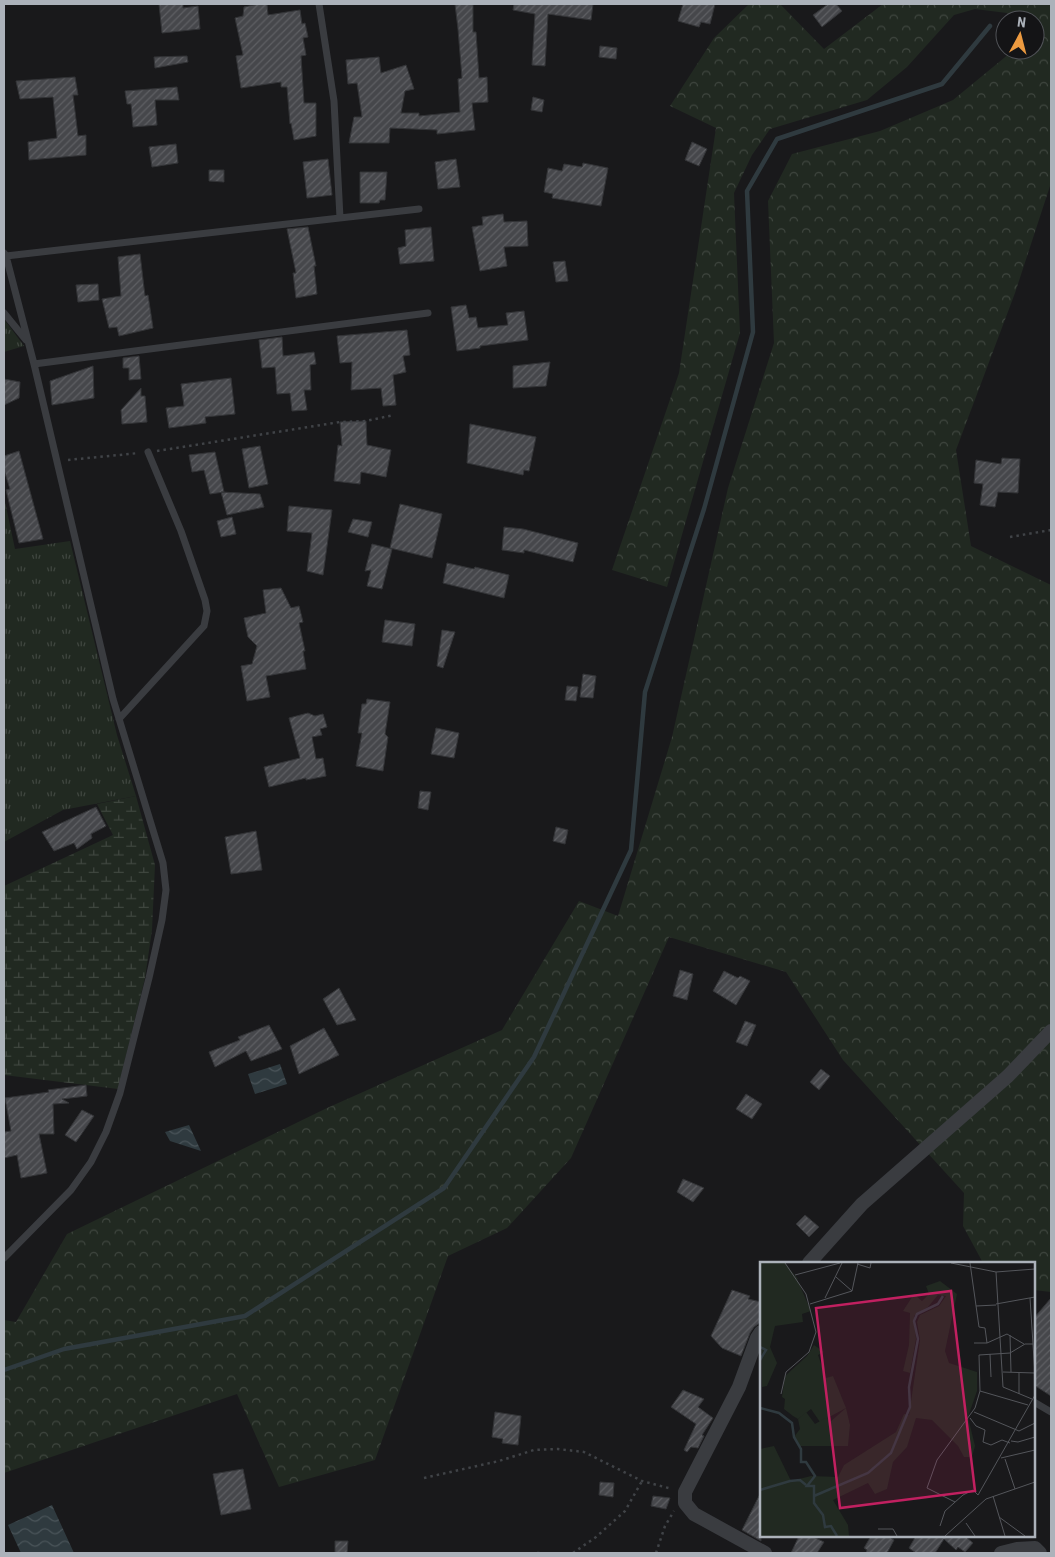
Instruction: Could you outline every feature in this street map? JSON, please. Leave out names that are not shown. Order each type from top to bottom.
[{"type":"street","points":[[810,1262],[862,1204],[1008,1076],[1051,1031]]},
{"type":"street","points":[[760,1334],[739,1387],[685,1492],[685,1503],[694,1514],[765,1553]]},
{"type":"street","points":[[1001,1553],[1017,1549],[1035,1548],[1040,1553]]},
{"type":"lane","points":[[319,4],[334,100],[340,218]]},
{"type":"lane","points":[[4,1258],[71,1190],[91,1162],[106,1132],[120,1093],[150,978],[166,890],[163,863],[119,719],[34,364],[5,254],[419,209]]},
{"type":"lane","points":[[4,313],[28,343]]},
{"type":"lane","points":[[34,364],[428,313]]},
{"type":"lane","points":[[119,719],[204,626],[207,611],[182,531],[148,452]]},
{"type":"lane","points":[[1035,1403],[1051,1412]]},
{"type":"path","points":[[56,461],[148,452],[340,422],[366,421],[394,415]]},
{"type":"path","points":[[1010,537],[1051,530]]},
{"type":"path","points":[[424,1478],[499,1461],[534,1450],[558,1449],[584,1452],[642,1481],[685,1492],[665,1526],[656,1553]]},
{"type":"path","points":[[573,1553],[596,1537],[625,1511],[642,1481]]},
{"type":"path","points":[[537,1553],[543,1553]]},
{"type":"green space","points":[[749,4],[780,4],[824,49],[883,4],[1051,4],[1051,183],[1015,293],[956,450],[971,546],[1051,585],[1051,1292],[1035,1290],[1035,1262],[982,1262],[963,1226],[964,1193],[843,1060],[786,972],[669,937],[571,1158],[507,1228],[448,1256],[375,1460],[279,1487],[237,1394],[4,1473],[4,1320],[16,1322],[67,1234],[327,1108],[502,1030],[579,901],[618,916],[672,737],[728,488],[774,343],[768,201],[792,154],[880,131],[953,100],[1002,60],[1045,60],[1045,10],[995,12],[975,9],[954,15],[907,67],[867,100],[770,129],[752,155],[734,193],[740,333],[667,587],[612,570],[679,373],[716,128],[670,106],[714,38]]},
{"type":"green space","points":[[4,319],[24,346],[4,352]]},
{"type":"green space","points":[[4,497],[15,549],[70,541],[117,735],[136,796],[63,810],[4,842]]},
{"type":"green space","points":[[136,796],[155,865],[152,930],[145,978],[118,1089],[4,1075],[4,886],[113,835],[97,804]]},
{"type":"water","points":[[280,1064],[287,1084],[255,1094],[248,1074]]},
{"type":"water","points":[[189,1125],[201,1151],[170,1141],[165,1132]]},
{"type":"water","points":[[52,1505],[74,1553],[21,1553],[8,1525]]},
{"type":"building","points":[[159,4],[183,4],[183,8],[198,6],[200,29],[162,33]]},
{"type":"building","points":[[267,4],[268,15],[300,10],[302,24],[305,23],[308,37],[303,38],[306,55],[301,56],[304,103],[316,103],[316,136],[294,140],[290,124],[287,87],[281,87],[281,82],[241,88],[236,56],[243,55],[235,18],[243,16],[244,7]]},
{"type":"building","points":[[455,4],[473,4],[473,32],[476,32],[479,78],[487,77],[488,102],[472,103],[475,130],[437,134],[437,130],[390,128],[389,143],[349,143],[354,117],[362,117],[357,83],[348,84],[346,60],[379,57],[381,73],[406,65],[414,89],[405,91],[401,113],[419,113],[419,116],[460,112],[458,79],[462,78]]},
{"type":"building","points":[[514,4],[593,4],[591,20],[548,14],[545,66],[532,65],[535,14],[513,10]]},
{"type":"building","points":[[683,4],[715,4],[710,24],[701,22],[699,27],[678,21]]},
{"type":"building","points":[[828,4],[836,4],[842,11],[822,27],[813,15]]},
{"type":"building","points":[[600,46],[617,48],[616,59],[599,57]]},
{"type":"building","points":[[187,56],[188,62],[155,68],[154,57]]},
{"type":"building","points":[[75,77],[78,95],[73,95],[78,136],[86,135],[86,155],[29,160],[28,142],[57,138],[53,97],[20,99],[16,81]]},
{"type":"building","points":[[177,87],[179,100],[155,100],[157,125],[133,127],[131,104],[127,104],[125,91]]},
{"type":"building","points":[[533,97],[544,100],[542,112],[531,110]]},
{"type":"building","points":[[692,142],[707,149],[699,166],[685,160]]},
{"type":"building","points":[[176,144],[178,163],[152,167],[149,147]]},
{"type":"building","points":[[328,159],[332,195],[307,198],[303,162]]},
{"type":"building","points":[[456,159],[460,187],[438,189],[435,162]]},
{"type":"building","points":[[583,163],[608,168],[601,206],[552,198],[553,194],[544,192],[548,168],[562,171],[564,164],[582,167]]},
{"type":"building","points":[[209,170],[224,170],[224,182],[209,181]]},
{"type":"building","points":[[360,172],[387,172],[385,200],[380,200],[379,203],[360,203]]},
{"type":"building","points":[[503,214],[504,222],[527,221],[528,246],[504,247],[507,266],[480,271],[472,227],[483,225],[482,217]]},
{"type":"building","points":[[308,227],[316,266],[314,266],[317,294],[296,298],[293,273],[296,273],[287,229]]},
{"type":"building","points":[[431,227],[434,261],[400,264],[398,248],[406,246],[405,230]]},
{"type":"building","points":[[140,254],[145,296],[148,295],[153,328],[119,336],[117,327],[109,328],[102,299],[121,296],[118,257]]},
{"type":"building","points":[[565,261],[568,281],[556,282],[553,262]]},
{"type":"building","points":[[98,284],[99,300],[78,302],[76,285]]},
{"type":"building","points":[[466,305],[469,318],[476,317],[478,328],[508,325],[506,313],[524,311],[528,340],[457,351],[451,307]]},
{"type":"building","points":[[407,330],[410,355],[403,356],[406,372],[393,375],[396,405],[383,406],[381,388],[351,390],[352,362],[340,363],[337,336]]},
{"type":"building","points":[[282,337],[283,356],[314,352],[316,364],[310,365],[311,390],[304,390],[307,410],[292,411],[290,393],[277,394],[275,367],[262,368],[259,340]]},
{"type":"building","points":[[139,356],[141,379],[129,380],[129,368],[123,368],[123,358]]},
{"type":"building","points":[[550,362],[546,386],[513,388],[513,366]]},
{"type":"building","points":[[93,366],[94,398],[52,405],[50,381]]},
{"type":"building","points":[[231,378],[235,414],[205,417],[206,423],[169,428],[166,408],[184,406],[181,384]]},
{"type":"building","points":[[4,379],[20,382],[19,398],[4,405]]},
{"type":"building","points":[[141,388],[141,396],[145,396],[147,422],[122,424],[121,410]]},
{"type":"building","points":[[366,421],[367,445],[391,450],[386,477],[361,472],[360,484],[334,481],[338,445],[342,446],[340,422]]},
{"type":"building","points":[[470,424],[536,437],[529,471],[524,470],[523,475],[467,463]]},
{"type":"building","points":[[260,446],[268,484],[249,488],[242,449]]},
{"type":"building","points":[[19,451],[43,539],[19,543],[6,490],[10,489],[4,470],[4,456]]},
{"type":"building","points":[[215,452],[224,492],[210,494],[204,470],[192,472],[189,455]]},
{"type":"building","points":[[1002,458],[1020,459],[1018,493],[998,492],[995,507],[980,505],[983,484],[974,483],[976,460],[1001,464]]},
{"type":"building","points":[[221,492],[260,494],[264,507],[227,515]]},
{"type":"building","points":[[400,504],[442,514],[432,558],[390,548]]},
{"type":"building","points":[[289,506],[332,510],[323,575],[307,571],[312,533],[287,531]]},
{"type":"building","points":[[232,517],[236,534],[221,537],[217,521]]},
{"type":"building","points":[[353,519],[372,522],[368,537],[348,532]]},
{"type":"building","points":[[504,527],[523,529],[578,543],[573,562],[524,550],[524,553],[502,550]]},
{"type":"building","points":[[372,544],[392,549],[382,589],[367,586],[371,570],[365,571]]},
{"type":"building","points":[[447,563],[509,575],[504,598],[443,583]]},
{"type":"building","points":[[281,588],[291,608],[299,606],[303,622],[299,623],[305,651],[303,651],[306,669],[266,676],[270,697],[247,701],[241,666],[252,664],[257,646],[248,637],[244,618],[266,613],[263,590]]},
{"type":"building","points":[[385,620],[415,624],[412,646],[382,642]]},
{"type":"building","points":[[442,630],[455,632],[443,668],[437,666]]},
{"type":"building","points":[[583,674],[596,676],[593,698],[580,697]]},
{"type":"building","points":[[567,686],[578,687],[576,701],[565,700]]},
{"type":"building","points":[[367,699],[390,702],[385,734],[388,737],[383,771],[356,766],[362,733],[358,733],[362,704],[366,704]]},
{"type":"building","points":[[308,713],[315,716],[323,714],[327,727],[320,729],[322,735],[312,737],[316,759],[323,758],[326,776],[306,780],[306,778],[269,787],[264,767],[300,758],[289,718]]},
{"type":"building","points":[[436,728],[459,733],[454,758],[431,754]]},
{"type":"building","points":[[420,791],[431,792],[428,810],[418,808]]},
{"type":"building","points":[[96,807],[106,826],[91,834],[92,838],[77,849],[74,843],[54,851],[42,832]]},
{"type":"building","points":[[556,827],[568,830],[565,844],[553,841]]},
{"type":"building","points":[[256,831],[262,870],[231,874],[225,837]]},
{"type":"building","points":[[680,970],[693,974],[687,1000],[673,996]]},
{"type":"building","points":[[724,971],[738,978],[740,976],[750,981],[736,1005],[713,991]]},
{"type":"building","points":[[339,988],[356,1020],[337,1025],[323,999]]},
{"type":"building","points":[[745,1021],[756,1025],[747,1046],[736,1042]]},
{"type":"building","points":[[269,1025],[282,1049],[251,1061],[246,1051],[215,1067],[209,1052],[240,1040],[238,1037]]},
{"type":"building","points":[[324,1028],[339,1055],[299,1074],[290,1046]]},
{"type":"building","points":[[821,1069],[830,1076],[819,1090],[810,1082]]},
{"type":"building","points":[[86,1085],[87,1096],[62,1099],[69,1103],[53,1104],[54,1134],[39,1134],[47,1173],[21,1178],[17,1155],[4,1158],[4,1132],[11,1131],[5,1098]]},
{"type":"building","points":[[746,1094],[762,1104],[752,1119],[736,1109]]},
{"type":"building","points":[[82,1110],[94,1116],[76,1142],[65,1135]]},
{"type":"building","points":[[683,1179],[704,1188],[693,1202],[677,1192]]},
{"type":"building","points":[[805,1215],[819,1227],[809,1237],[796,1224]]},
{"type":"building","points":[[732,1290],[750,1296],[748,1299],[760,1302],[760,1323],[750,1333],[741,1356],[722,1348],[711,1336]]},
{"type":"building","points":[[1051,1298],[1051,1396],[1035,1386],[1035,1317]]},
{"type":"building","points":[[683,1390],[704,1399],[698,1407],[713,1418],[702,1435],[704,1436],[698,1448],[691,1447],[687,1452],[684,1450],[696,1424],[671,1407]]},
{"type":"building","points":[[495,1412],[521,1416],[518,1445],[502,1443],[503,1439],[492,1437]]},
{"type":"building","points":[[243,1469],[251,1509],[221,1515],[213,1474]]},
{"type":"building","points":[[600,1482],[614,1483],[613,1497],[599,1495]]},
{"type":"building","points":[[760,1494],[761,1541],[742,1530]]},
{"type":"building","points":[[653,1496],[670,1498],[666,1509],[651,1506]]},
{"type":"building","points":[[799,1537],[813,1537],[824,1542],[817,1553],[791,1553]]},
{"type":"building","points":[[870,1537],[890,1537],[894,1540],[887,1553],[866,1553],[867,1550],[864,1548]]},
{"type":"building","points":[[915,1537],[966,1537],[973,1543],[965,1552],[958,1547],[956,1550],[944,1539],[935,1553],[916,1553],[909,1548]]},
{"type":"building","points":[[335,1541],[348,1541],[347,1553],[335,1553]]},
{"type":"waterway","points":[[4,1370],[64,1349],[245,1316],[444,1188],[534,1057],[631,850],[645,692],[704,509],[753,332],[747,191],[777,139],[942,84],[990,26]]}]
